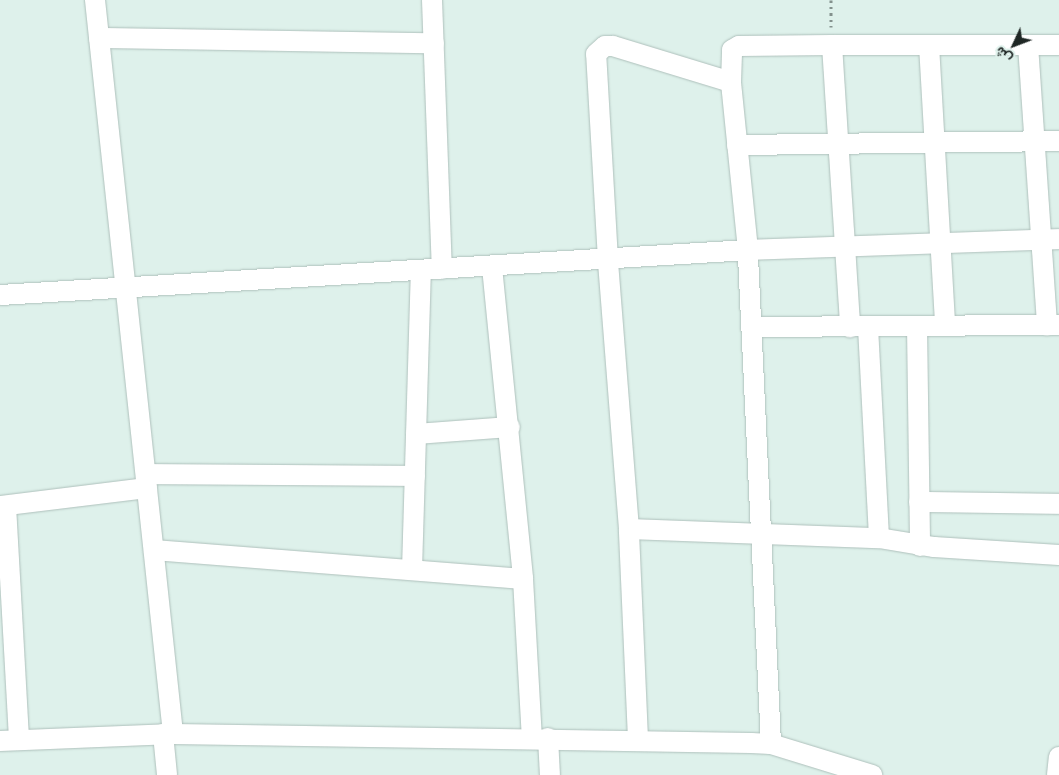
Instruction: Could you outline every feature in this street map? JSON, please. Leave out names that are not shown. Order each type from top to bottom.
[{"type":"street","points":[[95,0],[154,550],[168,734],[168,775]]},
{"type":"street","points":[[432,0],[442,270]]},
{"type":"street","points":[[99,38],[434,43]]},
{"type":"street","points":[[832,45],[845,246],[859,327],[879,538]]},
{"type":"street","points":[[929,45],[945,326]]},
{"type":"street","points":[[752,327],[1053,325],[1049,240],[1034,142],[1028,45]]},
{"type":"street","points":[[638,739],[629,529],[608,260],[596,54],[605,46],[613,46],[731,82]]},
{"type":"street","points":[[771,744],[748,250],[731,82],[731,54],[739,46],[1059,46]]},
{"type":"street","points":[[738,145],[1059,141]]},
{"type":"street","points":[[0,295],[492,267],[748,250],[1049,240]]},
{"type":"street","points":[[492,267],[510,427],[540,738],[550,775]]},
{"type":"street","points":[[412,570],[421,270]]},
{"type":"street","points":[[917,326],[920,546]]},
{"type":"street","points":[[416,434],[510,427]]},
{"type":"street","points":[[416,476],[146,481],[3,506],[9,740],[168,734],[638,739],[771,744],[872,775]]},
{"type":"street","points":[[920,502],[1059,504]]},
{"type":"street","points":[[629,529],[761,532],[879,538],[920,546],[1059,555]]},
{"type":"street","points":[[154,550],[524,579]]},
{"type":"street","points":[[1057,775],[1059,758]]},
{"type":"path","points":[[831,0],[832,45]]}]
